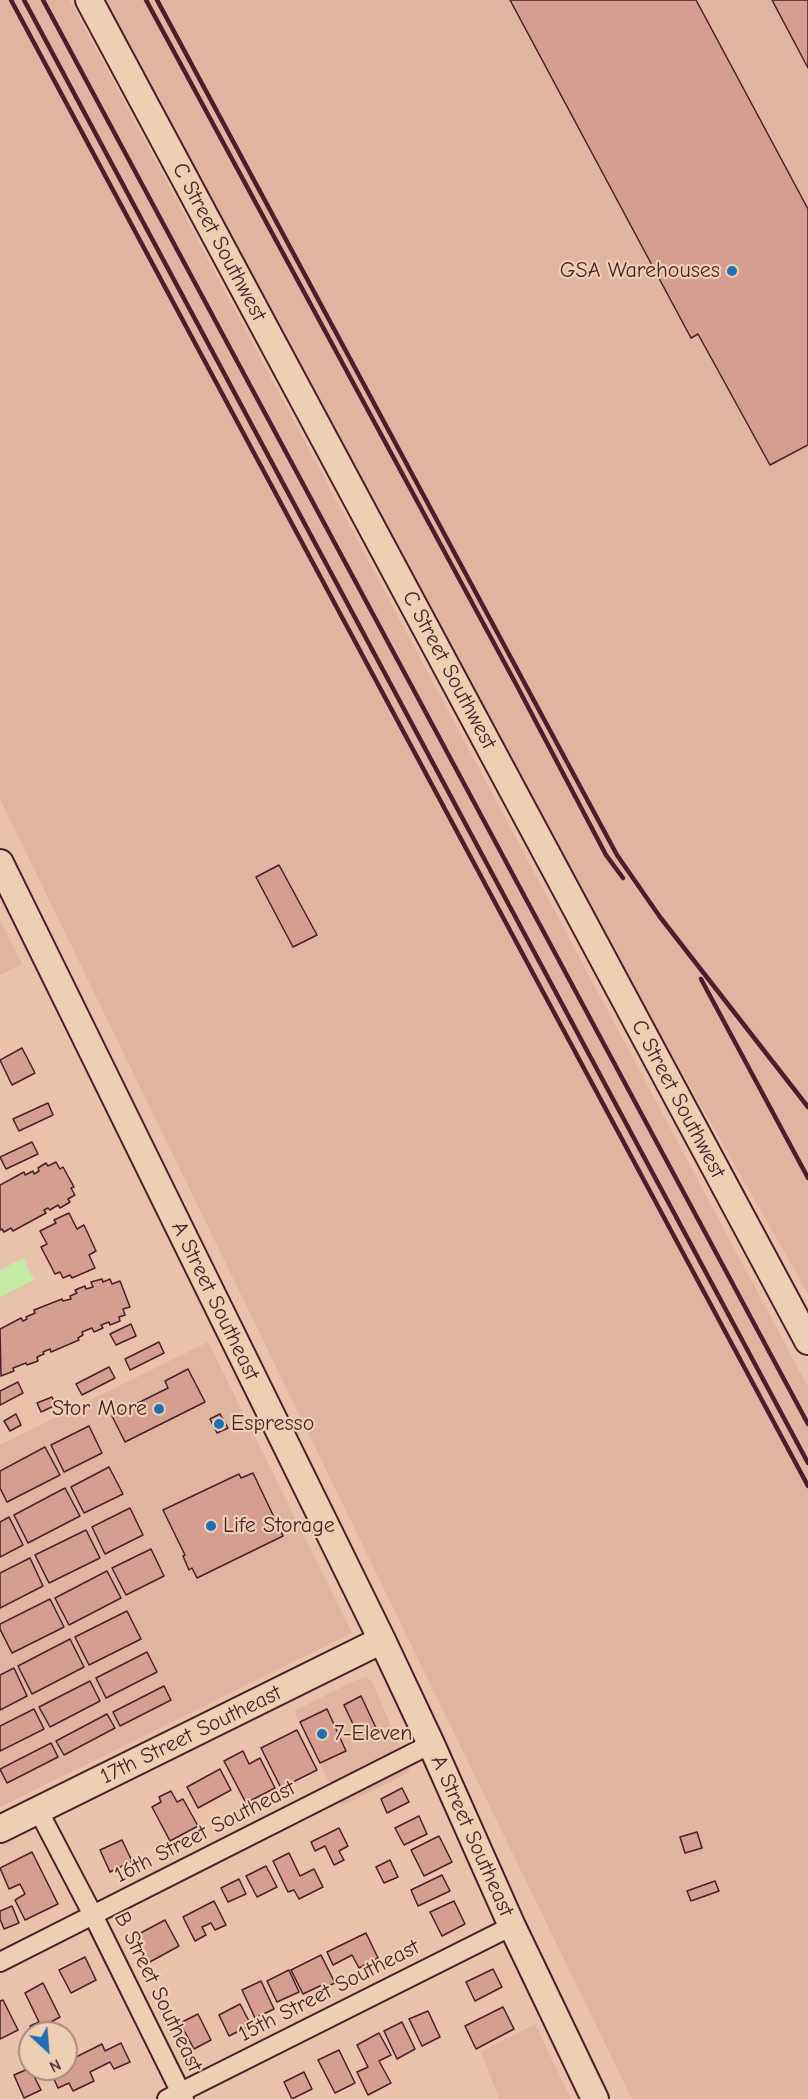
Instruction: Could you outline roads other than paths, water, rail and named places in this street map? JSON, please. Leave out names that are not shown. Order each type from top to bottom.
[{"type":"main road","name":"C Street Southwest","points":[[89,0],[808,1341]]},
{"type":"main road","name":"A Street Southeast","points":[[0,863],[382,1640],[512,1926],[595,2099]]},
{"type":"main road","name":"17th Street Southeast","points":[[0,1829],[382,1640]]},
{"type":"street","name":"16th Street Southeast","points":[[0,1962],[431,1744]]},
{"type":"street","name":"B Street Southeast","points":[[38,1810],[93,1915],[177,2097]]},
{"type":"street","name":"15th Street Southeast","points":[[177,2097],[512,1926]]},
{"type":"railway","points":[[11,0],[808,1486]]},
{"type":"railway","points":[[24,0],[808,1463]]},
{"type":"railway","points":[[43,0],[808,1424]]},
{"type":"railway","points":[[146,0],[606,855],[623,878]]},
{"type":"railway","points":[[157,0],[617,855],[660,917],[808,1107]]},
{"type":"railway","points":[[701,979],[808,1178]]},
{"type":"place","name":"GSA Warehouses","points":[[732,271]]},
{"type":"place","name":"Stor More","points":[[159,1409]]},
{"type":"place","name":"Espresso","points":[[219,1424]]},
{"type":"place","name":"Life Storage","points":[[211,1526]]},
{"type":"place","name":"7-Eleven","points":[[322,1734]]}]
